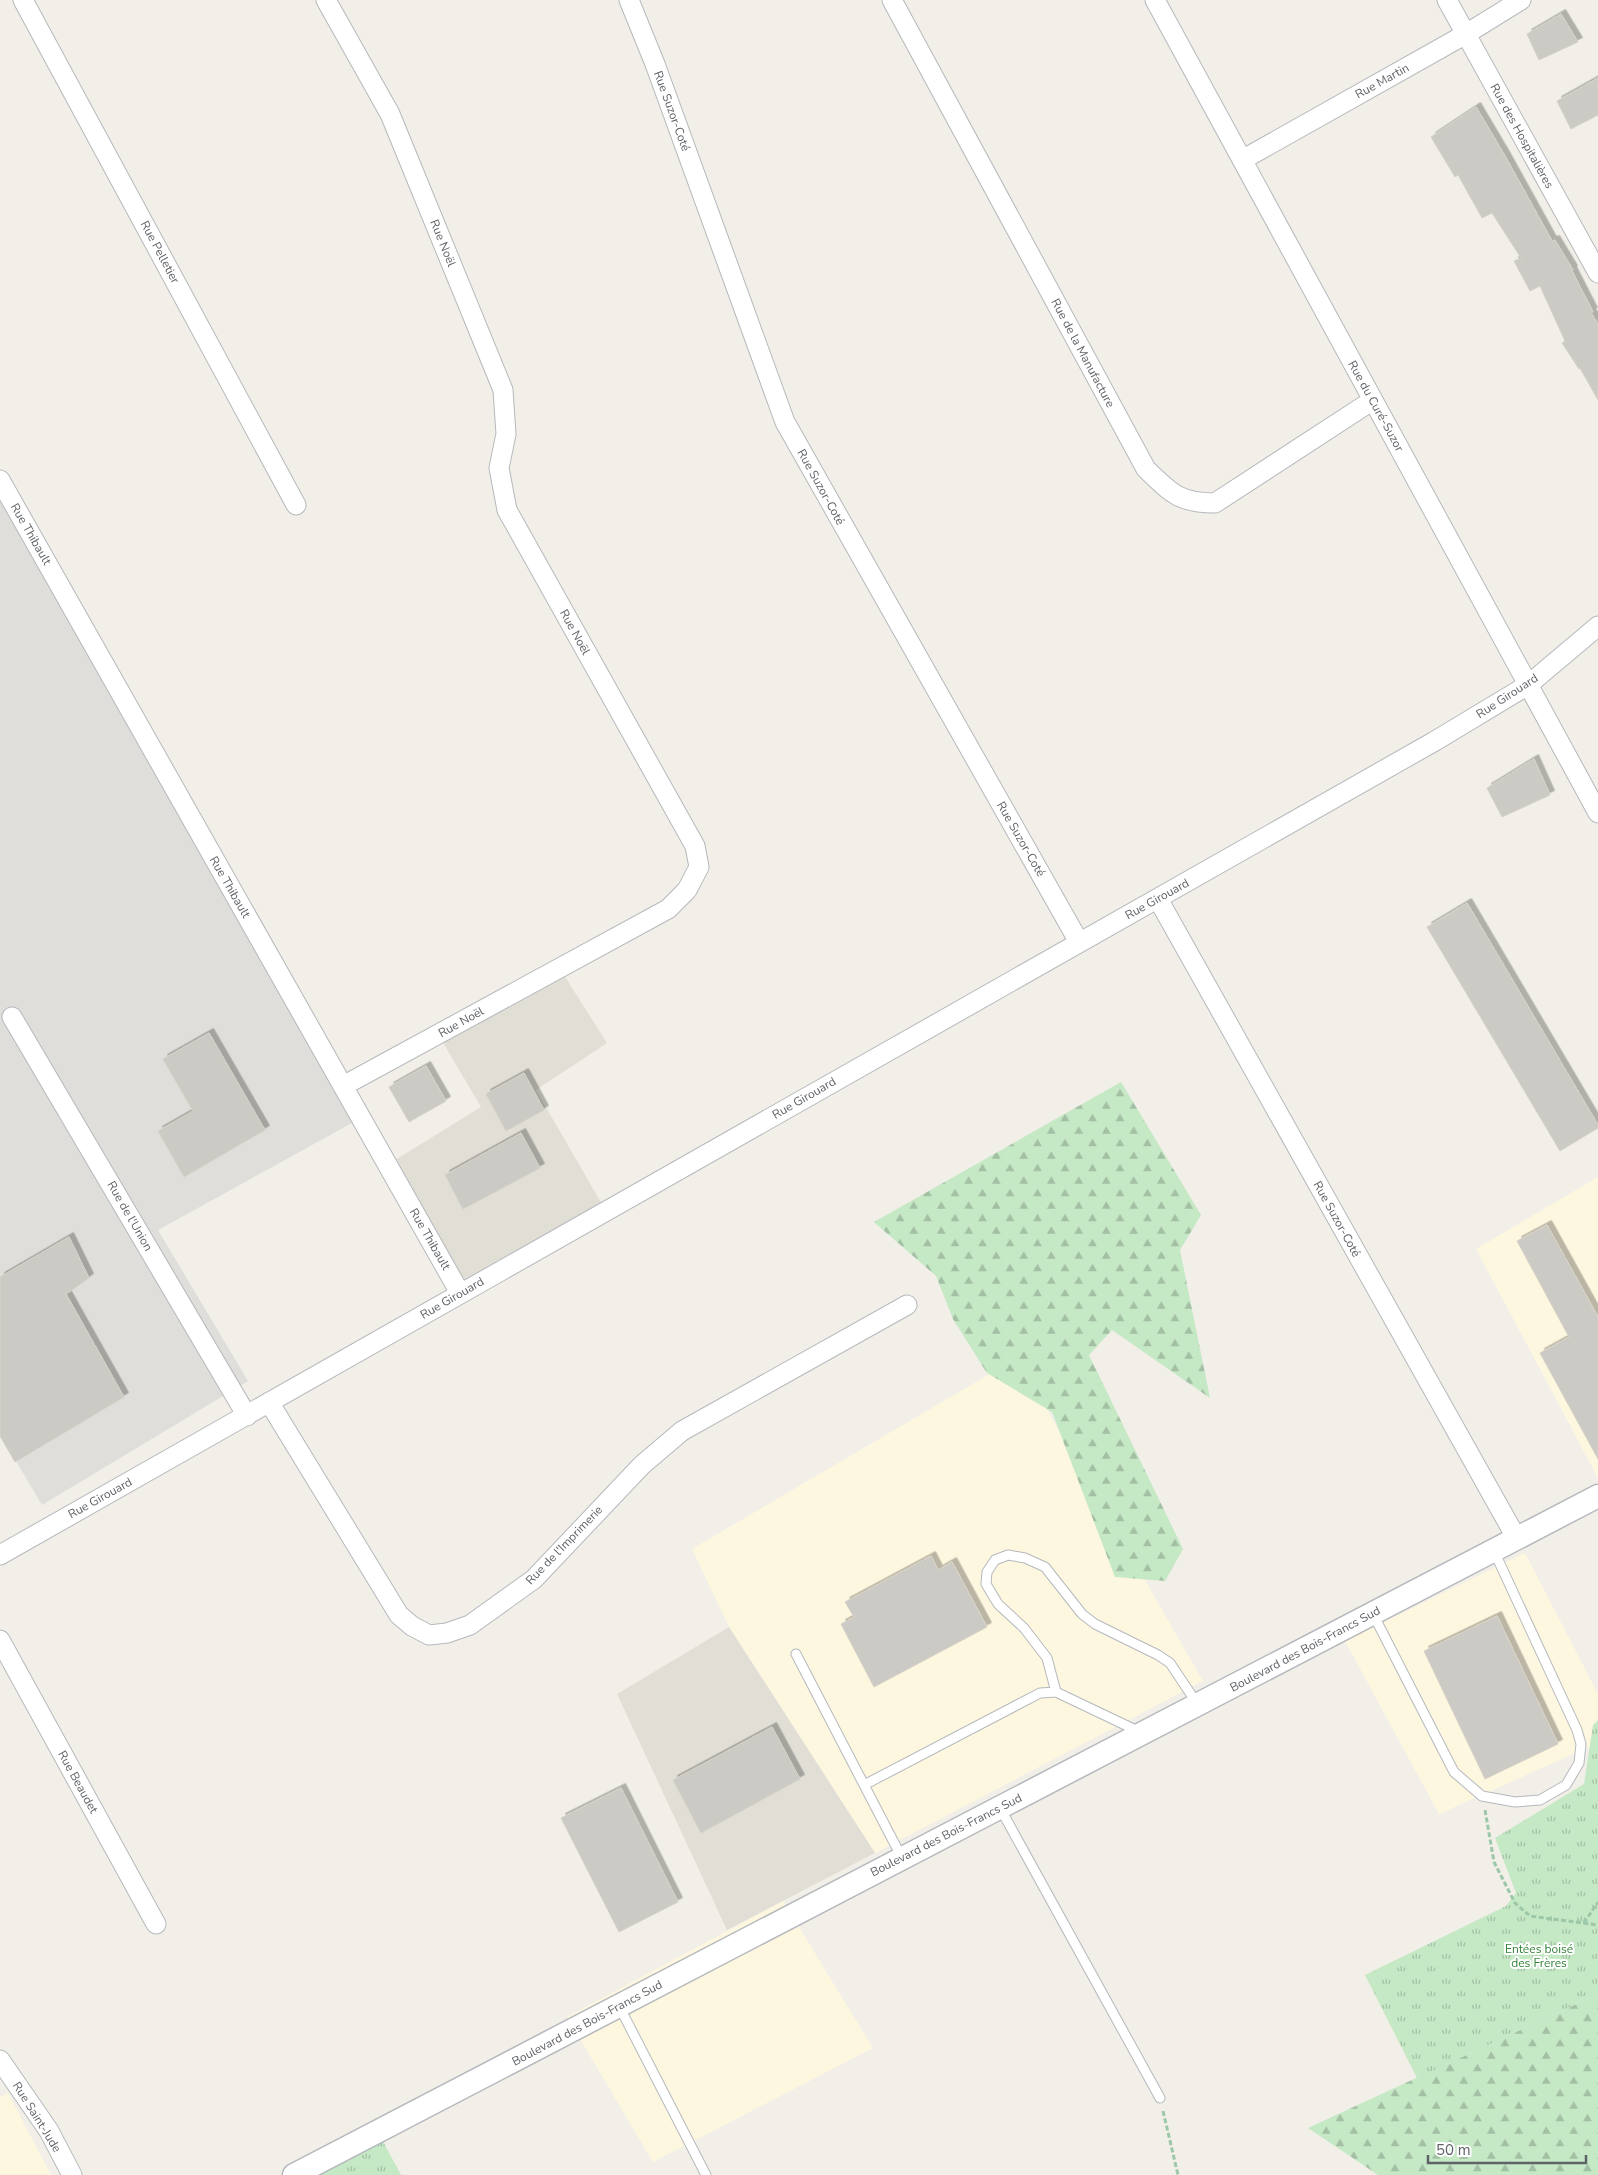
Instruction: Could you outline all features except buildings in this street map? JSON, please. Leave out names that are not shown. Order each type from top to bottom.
[{"type":"street","name":"Rue Pelletier","points":[[23,0],[296,505]]},
{"type":"street","name":"Rue Noël","points":[[326,0],[390,114],[503,390],[506,434],[499,468],[507,510],[695,846],[699,867],[687,890],[668,909],[343,1086]]},
{"type":"street","name":"Rue Suzor-Coté","points":[[629,0],[655,64],[785,422],[1079,942]]},
{"type":"street","name":"Rue de la Manufacture","points":[[892,0],[1146,469],[1173,495],[1196,503],[1215,503],[1373,400]]},
{"type":"street","name":"Rue du Curé-Suzor","points":[[1155,0],[1598,812]]},
{"type":"street","name":"Rue des Hospitalières","points":[[1447,0],[1598,272]]},
{"type":"street","name":"Rue Martin","points":[[1242,160],[1466,34],[1521,0]]},
{"type":"street","name":"Rue Thibault","points":[[0,480],[460,1293]]},
{"type":"street","name":"Rue Girouard","points":[[0,1555],[1435,741],[1528,685],[1598,626]]},
{"type":"street","name":"Rue Suzor-Coté","points":[[1158,899],[1516,1539]]},
{"type":"street","name":"Rue de l'Union","points":[[12,1017],[247,1416]]},
{"type":"street","name":"Rue de l'Imprimerie","points":[[269,1402],[399,1615],[412,1626],[429,1634],[447,1633],[470,1625],[534,1579],[642,1465],[682,1431],[907,1305]]},
{"type":"street","name":"Boulevard des Bois-Francs Sud","points":[[294,2175],[1598,1496]]},
{"type":"street","name":"Rue Beaudet","points":[[0,1640],[156,1924]]},
{"type":"street","name":"Rue Saint-Jude","points":[[0,2060],[49,2131],[72,2175]]},
{"type":"lane","points":[[1373,1613],[1454,1772],[1482,1796],[1516,1802],[1540,1800],[1566,1785],[1579,1763],[1581,1744],[1494,1550]]},
{"type":"lane","points":[[1056,1692],[1047,1658],[1024,1628],[998,1604],[986,1584],[987,1572],[995,1560],[1008,1556],[1025,1558],[1045,1567],[1088,1619],[1158,1655],[1170,1664],[1198,1704]]},
{"type":"lane","points":[[796,1654],[902,1858]]},
{"type":"lane","points":[[864,1784],[1040,1693],[1056,1692],[1143,1733]]},
{"type":"lane","points":[[1000,1807],[1160,2098]]},
{"type":"lane","points":[[619,2006],[706,2175]]},
{"type":"path","points":[[1482,1796],[1494,1862],[1515,1903],[1530,1916],[1598,1925]]},
{"type":"path","points":[[1584,1923],[1598,1902]]},
{"type":"path","points":[[1160,2098],[1178,2175]]},
{"type":"shaded area","points":[[0,482],[361,1118],[158,1230],[248,1381],[42,1505],[0,1434]]},
{"type":"shaded area","points":[[557,964],[607,1043],[536,1090],[606,1211],[460,1293],[387,1165],[481,1107],[438,1034]]},
{"type":"shaded area","points":[[1598,1177],[1598,1478],[1476,1249]]},
{"type":"shaded area","points":[[1017,1358],[1203,1681],[875,1853],[729,1627],[692,1549]]},
{"type":"shaded area","points":[[1525,1553],[1598,1694],[1598,1743],[1439,1814],[1345,1641]]},
{"type":"shaded area","points":[[729,1627],[875,1853],[727,1930],[617,1694]]},
{"type":"shaded area","points":[[783,1901],[873,2048],[653,2162],[567,2017]]},
{"type":"shaded area","points":[[8,2093],[51,2175],[0,2175],[0,2097]]},
{"type":"green space","points":[[1121,1082],[1201,1215],[1180,1250],[1210,1398],[1112,1330],[1089,1355],[1183,1549],[1165,1581],[1115,1577],[1052,1412],[987,1373],[953,1319],[936,1276],[874,1222]]},
{"type":"green space","name":"Entées boisé des Frères","points":[[1598,1720],[1598,1994],[1417,2078],[1365,1975],[1506,1906],[1516,1893],[1495,1838],[1584,1784],[1593,1725]]},
{"type":"green space","points":[[1598,1994],[1598,2175],[1378,2175],[1308,2128]]},
{"type":"green space","points":[[380,2136],[401,2175],[304,2175]]}]
